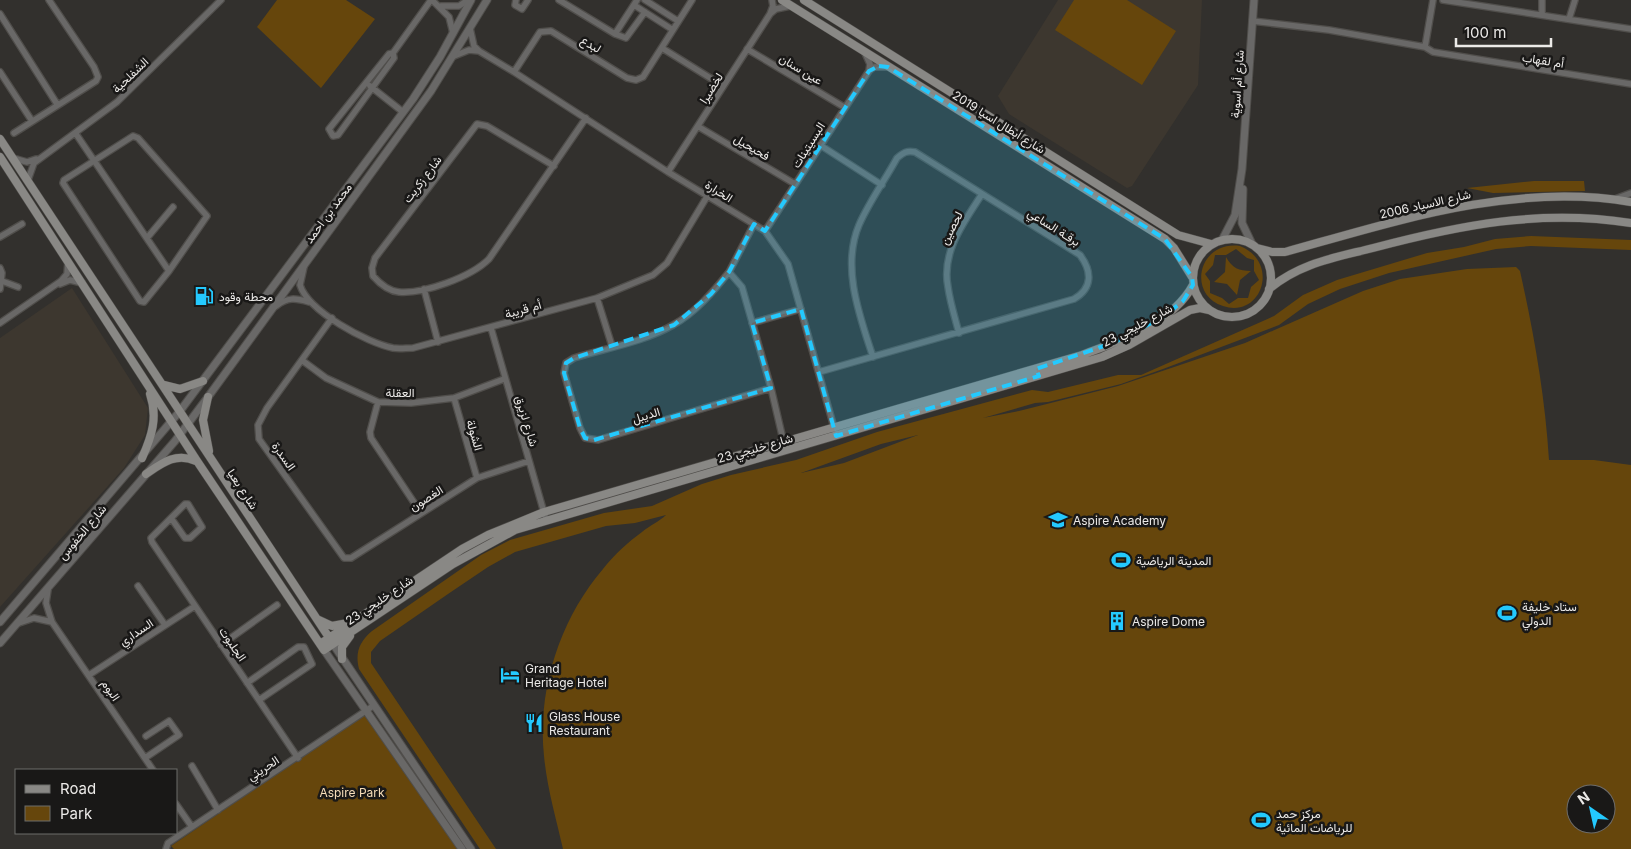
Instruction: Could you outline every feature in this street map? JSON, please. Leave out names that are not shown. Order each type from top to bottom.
[{"type":"main road","name":"شارع أبطال اسيا 2019","points":[[782,0],[1165,239],[1174,248],[1192,281]]},
{"type":"main road","name":"شارع أبطال اسيا 2019","points":[[804,0],[1178,235],[1211,244]]},
{"type":"main road","name":"شارع بعيا","points":[[0,139],[164,385],[215,467],[331,641]]},
{"type":"main road","name":"شارع بعيا","points":[[0,157],[171,422],[322,647]]},
{"type":"main road","name":"شارع الاسياد 2006","points":[[1255,246],[1272,252],[1285,252],[1454,207],[1498,201],[1565,197],[1615,199],[1631,202]]},
{"type":"main road","points":[[1269,289],[1270,267],[1255,246],[1240,239],[1222,240],[1211,244],[1197,258],[1192,281],[1198,299],[1209,310],[1228,317],[1247,314],[1261,303],[1269,289],[1298,268],[1431,232],[1480,222],[1566,218],[1631,223]]},
{"type":"main road","name":"شارع خليجي 23","points":[[1038,373],[1146,327],[1176,308],[1192,281]]},
{"type":"main road","name":"شارع خليجي 23","points":[[322,647],[423,579],[495,539],[545,516],[1038,373],[1102,357],[1130,345],[1190,310],[1200,308],[1209,310]]},
{"type":"main road","points":[[142,458],[154,423],[153,406],[144,380]]},
{"type":"main road","points":[[164,385],[180,389],[203,381]]},
{"type":"main road","points":[[208,397],[204,411],[204,428],[206,443],[215,467]]},
{"type":"main road","points":[[146,474],[172,458],[185,457],[197,461]]},
{"type":"main road","points":[[313,616],[332,626],[357,624]]},
{"type":"main road","points":[[342,658],[342,647],[357,624]]},
{"type":"street","points":[[14,133],[96,81],[98,77],[94,67],[49,0]]},
{"type":"street","name":"الشفلحية","points":[[28,180],[34,163],[76,134],[117,102],[221,0]]},
{"type":"street","points":[[393,54],[389,54],[329,129],[333,136],[338,134],[394,58],[393,54],[431,0],[441,6],[452,22],[454,33]]},
{"type":"street","points":[[441,6],[458,6],[469,0]]},
{"type":"street","name":"محمد بن احمد","points":[[171,422],[403,112],[454,33],[469,0]]},
{"type":"street","name":"محمد بن احمد","points":[[180,434],[274,308],[454,56],[487,0]]},
{"type":"street","points":[[516,0],[515,4],[522,9],[528,0]]},
{"type":"street","points":[[559,0],[615,34],[626,38],[645,12]]},
{"type":"street","points":[[645,0],[678,21]]},
{"type":"street","name":"لبدع","points":[[514,72],[540,32],[545,30],[551,31],[628,78],[636,80],[643,77],[692,0]]},
{"type":"street","name":"لخضيرا","points":[[668,172],[770,14],[773,6],[772,0]]},
{"type":"street","name":"شارع أم اسوية","points":[[1254,0],[1242,169],[1241,218],[1244,229],[1255,246]]},
{"type":"street","points":[[1425,47],[1433,0]]},
{"type":"street","points":[[1443,0],[1478,3],[1569,20],[1631,29]]},
{"type":"street","points":[[1542,0],[1542,15]]},
{"type":"street","points":[[1569,20],[1575,0]]},
{"type":"street","points":[[615,34],[636,2],[645,12],[673,30]]},
{"type":"street","points":[[770,14],[784,6],[792,6]]},
{"type":"street","points":[[0,13],[57,104]]},
{"type":"street","name":"أم لقهاب","points":[[1252,21],[1329,30],[1425,47],[1433,52],[1631,84]]},
{"type":"street","points":[[470,28],[474,46],[479,52]]},
{"type":"street","points":[[662,48],[724,86]]},
{"type":"street","name":"عين سنان","points":[[747,48],[844,107]]},
{"type":"street","points":[[454,56],[469,50],[479,52]]},
{"type":"street","name":"الخرارة","points":[[479,52],[514,72],[668,172],[765,231],[788,264],[835,432]]},
{"type":"street","points":[[865,52],[870,64],[869,71]]},
{"type":"street","points":[[869,71],[874,67],[888,66]]},
{"type":"street","name":"البسيتينات","points":[[765,231],[869,71]]},
{"type":"street","points":[[0,72],[32,121]]},
{"type":"street","points":[[366,83],[403,112]]},
{"type":"street","name":"شارع زكريت","points":[[554,166],[488,126],[482,124],[473,127],[375,258],[372,268],[373,276],[387,289],[397,292],[424,289],[461,277],[481,267],[489,259],[554,166],[586,118]]},
{"type":"street","name":"فحيحيل","points":[[698,126],[795,184]]},
{"type":"street","points":[[76,134],[169,271]]},
{"type":"street","points":[[129,137],[138,138],[206,212],[205,220],[147,300],[140,301],[63,183],[64,180],[94,159],[129,137]]},
{"type":"street","points":[[820,145],[882,185]]},
{"type":"street","name":"برقـة الساعي","points":[[819,372],[873,357],[959,333],[1074,299],[1083,294],[1089,280],[1089,271],[1080,255],[909,150],[897,158],[858,226],[852,262],[857,302],[873,357]]},
{"type":"street","name":"الشفلحية","points":[[13,158],[27,162],[44,155]]},
{"type":"street","name":"شارع أم اسوية","points":[[1222,240],[1235,215],[1242,169]]},
{"type":"street","points":[[1615,199],[1631,193]]},
{"type":"street","name":"لحصين","points":[[959,333],[947,286],[949,254],[955,237],[982,194]]},
{"type":"street","name":"أم قريبة","points":[[274,308],[285,299],[294,298],[309,302],[368,340],[394,348],[412,348],[438,342],[597,298],[654,275],[667,263],[708,195]]},
{"type":"street","points":[[147,238],[173,207]]},
{"type":"street","points":[[0,237],[22,224]]},
{"type":"street","name":"الديبل","points":[[754,224],[736,255],[729,272],[706,298],[674,325],[651,335],[574,358],[566,363],[564,373],[580,428],[585,438],[589,440],[598,440],[771,388]]},
{"type":"street","points":[[0,323],[58,284],[67,274],[68,260]]},
{"type":"street","points":[[304,265],[300,285],[309,302]]},
{"type":"street","points":[[0,268],[2,281],[0,289]]},
{"type":"street","points":[[729,272],[742,288],[771,388],[782,435]]},
{"type":"street","points":[[58,284],[70,280],[83,284]]},
{"type":"street","points":[[2,281],[18,287]]},
{"type":"street","points":[[424,289],[438,342]]},
{"type":"street","points":[[597,298],[612,346]]},
{"type":"street","points":[[752,323],[801,309]]},
{"type":"street","name":"السدرة","points":[[332,318],[303,361],[267,408],[258,425],[260,439],[340,554]]},
{"type":"street","name":"شارع لزيرق","points":[[491,328],[504,379],[545,516]]},
{"type":"street","name":"العقلة","points":[[303,361],[326,378],[378,402],[411,403],[454,398],[504,379]]},
{"type":"street","name":"الشولة","points":[[454,398],[476,478]]},
{"type":"street","points":[[378,402],[370,432],[371,438],[421,513]]},
{"type":"street","name":"شارع الخفوس","points":[[0,622],[171,422]]},
{"type":"street","name":"شارع الخفوس","points":[[0,644],[180,434]]},
{"type":"street","name":"الغصون","points":[[340,554],[344,558],[351,558],[476,478],[529,461]]},
{"type":"street","points":[[188,504],[202,528],[190,538],[185,538],[171,518],[182,506],[188,504]]},
{"type":"street","name":"الجلبوت","points":[[171,518],[151,538],[152,542],[298,758]]},
{"type":"street","points":[[138,586],[165,625]]},
{"type":"street","name":"البوم","points":[[48,590],[46,603],[52,622],[152,769]]},
{"type":"street","points":[[221,645],[277,605]]},
{"type":"street","name":"السداري","points":[[89,675],[195,606]]},
{"type":"street","points":[[16,625],[34,618],[52,622]]},
{"type":"street","name":"شارع بعيا","points":[[331,641],[370,708]]},
{"type":"street","points":[[247,683],[298,647],[304,647],[312,664],[259,700]]},
{"type":"street","name":"شارع بعيا","points":[[322,647],[370,708],[462,845],[471,849]]},
{"type":"street","name":"الحريثي","points":[[166,849],[168,843],[298,758],[370,708]]},
{"type":"street","points":[[145,758],[176,737],[178,732],[169,721],[146,736]]},
{"type":"street","points":[[192,766],[220,808]]},
{"type":"street","points":[[178,807],[192,827]]},
{"type":"highlighted area","points":[[879,66],[888,67],[1165,239],[1192,277],[1193,285],[1183,301],[1163,317],[1113,343],[1036,369],[1039,376],[836,436],[801,309],[752,323],[771,388],[594,440],[585,438],[580,428],[564,373],[566,363],[574,358],[674,325],[711,294],[729,272],[754,224],[765,231],[869,71]]},
{"type":"shaded area","points":[[1058,0],[1202,0],[1198,85],[1132,186],[1127,188],[1009,114],[998,96]]},
{"type":"shaded area","points":[[72,288],[148,408],[145,435],[124,468],[0,607],[0,338]]},
{"type":"green space","points":[[277,0],[346,0],[375,19],[321,88],[257,27]]},
{"type":"green space","points":[[1074,0],[1127,0],[1176,31],[1142,85],[1055,30]]},
{"type":"green space","points":[[1534,181],[1584,181],[1585,191],[1493,193],[1467,188]]},
{"type":"green space","name":"المدينة الرياضية","points":[[1531,236],[1631,240],[1631,250],[1531,246],[1496,249],[1389,273],[1340,289],[1308,304],[1279,325],[1121,384],[1048,402],[1035,403],[983,418],[1118,386],[1245,343],[1363,291],[1400,279],[1467,269],[1516,267],[1520,271],[1534,342],[1545,412],[1549,460],[1594,460],[1631,465],[1631,849],[563,849],[547,780],[544,756],[544,706],[555,656],[575,610],[603,569],[626,544],[666,515],[635,523],[606,526],[515,552],[488,567],[380,641],[371,652],[371,663],[496,849],[480,849],[359,669],[359,648],[372,631],[481,555],[510,540],[604,513],[652,506],[702,484],[731,475],[796,460],[877,432],[1032,390],[1048,392],[1118,375],[1141,375],[1274,316],[1303,295],[1337,280],[1427,253],[1464,247],[1495,239]],"holes":[[[918,435],[844,463],[801,473],[881,444]]]},
{"type":"green space","points":[[1226,246],[1240,246],[1253,254],[1260,264],[1263,276],[1261,287],[1256,297],[1247,304],[1236,308],[1223,306],[1211,300],[1204,291],[1201,280],[1202,269],[1207,259],[1215,251]],"holes":[[[1236,249],[1247,258],[1254,260],[1254,271],[1259,280],[1251,287],[1248,298],[1238,298],[1229,304],[1222,298],[1210,293],[1210,281],[1205,274],[1213,265],[1215,255],[1226,255]]]},
{"type":"green space","points":[[1226,257],[1236,268],[1251,271],[1240,280],[1237,295],[1227,284],[1214,282],[1225,272]]},
{"type":"green space","name":"Aspire Park","points":[[367,713],[459,849],[174,849],[171,846]]},
{"type":"place","name":"محطة وقود","points":[[204,296]]},
{"type":"place","name":"Aspire Academy","points":[[1058,520]]},
{"type":"place","name":"المدينة الرياضية","points":[[1121,560]]},
{"type":"place","name":"ستاد خليفة الدولي","points":[[1507,613]]},
{"type":"place","name":"Aspire Dome","points":[[1117,621]]},
{"type":"place","name":"Grand Heritage Hotel","points":[[510,675]]},
{"type":"place","name":"Glass House Restaurant","points":[[534,723]]},
{"type":"place","name":"مركز حمد للرياضات المائية","points":[[1261,820]]}]
